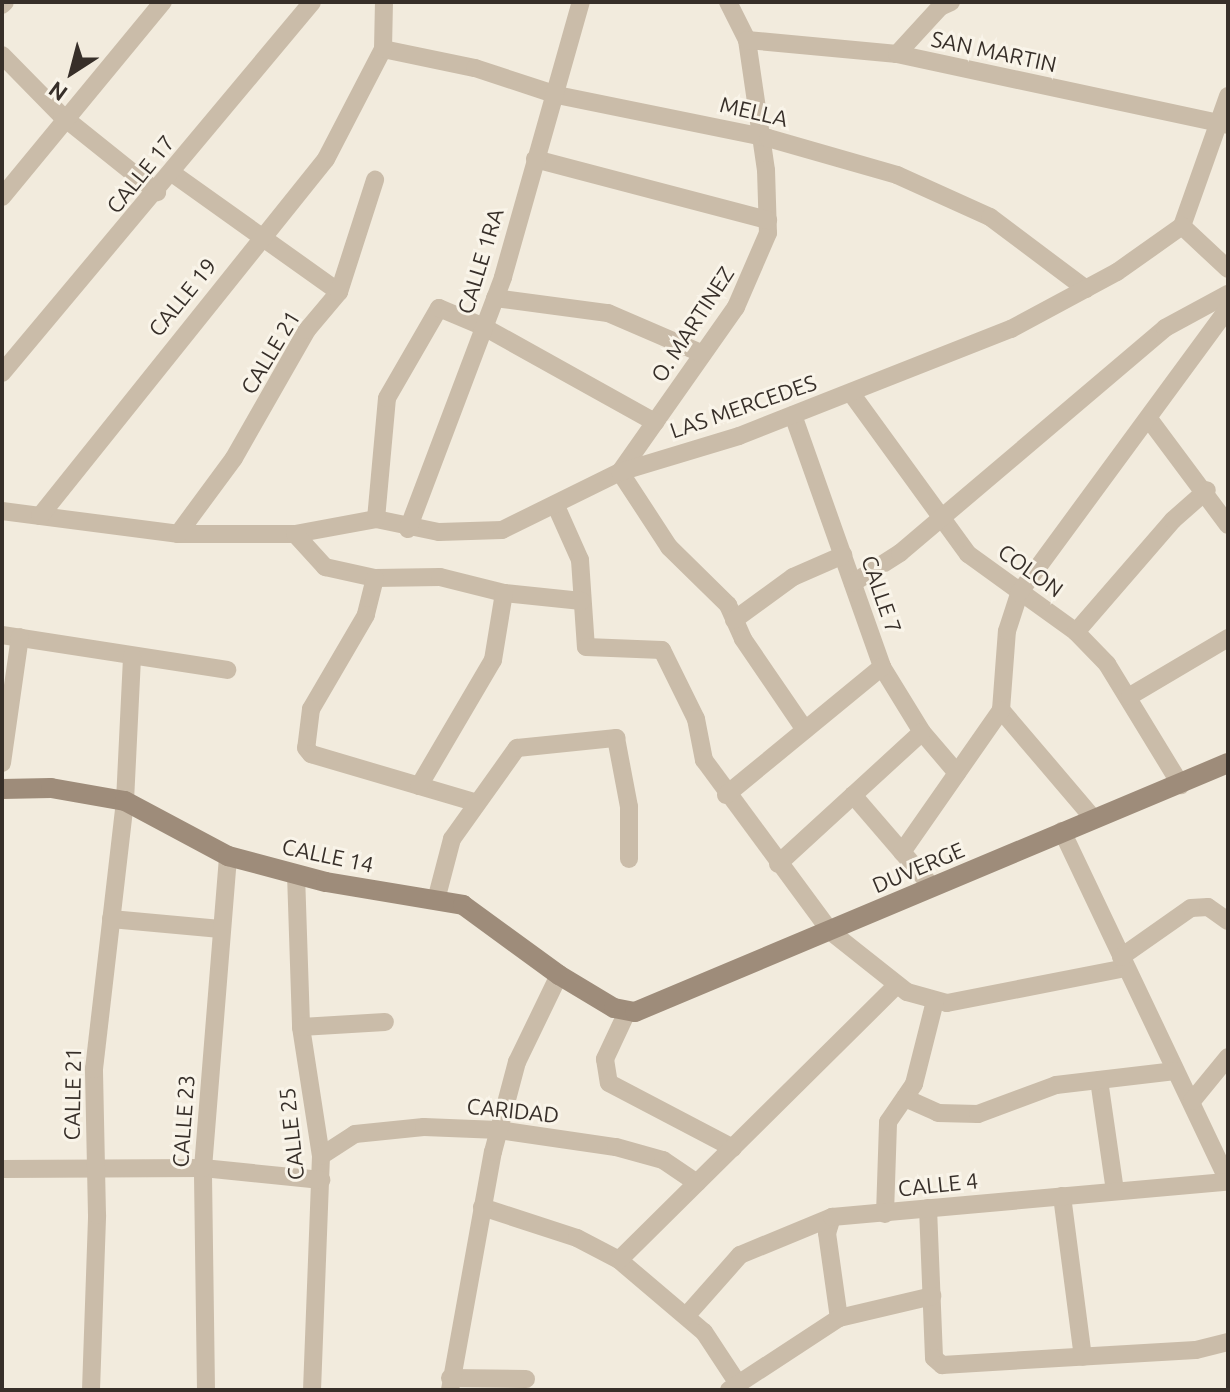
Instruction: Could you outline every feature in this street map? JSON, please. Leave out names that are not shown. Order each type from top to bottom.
[{"type":"street","points":[[2,197],[163,2]]},
{"type":"street","name":"CALLE 17","points":[[2,373],[157,192],[312,2]]},
{"type":"street","points":[[383,49],[384,2]]},
{"type":"street","name":"CALLE 1RA","points":[[408,529],[495,298],[557,95],[581,2]]},
{"type":"street","name":"O. MARTINEZ","points":[[620,472],[703,354],[756,269],[768,220],[747,40],[728,2]]},
{"type":"street","points":[[897,54],[951,2]]},
{"type":"street","name":"SAN MARTIN","points":[[747,40],[897,54],[1224,124]]},
{"type":"street","name":"MELLA","points":[[383,49],[475,68],[557,95],[760,136],[897,175],[990,217],[1086,289]]},
{"type":"street","name":"CALLE 19","points":[[40,516],[326,159],[383,49]]},
{"type":"street","points":[[2,55],[66,120],[157,192]]},
{"type":"street","points":[[1228,96],[1224,124],[1182,226],[1228,269]]},
{"type":"street","points":[[535,159],[768,220]]},
{"type":"street","points":[[172,173],[265,235],[339,292]]},
{"type":"street","name":"CALLE 21","points":[[178,534],[234,458],[307,330],[339,292],[375,180]]},
{"type":"street","name":"LAS MERCEDES","points":[[2,511],[178,534],[295,534],[376,519],[408,529],[502,530],[620,472],[793,415],[1011,329],[1086,289],[1182,226]]},
{"type":"street","points":[[853,583],[900,553],[941,515],[1165,328],[1228,294]]},
{"type":"street","points":[[495,298],[608,313],[703,354]]},
{"type":"street","points":[[376,519],[387,398],[402,367],[439,308],[484,327],[655,422]]},
{"type":"street","points":[[902,852],[1001,710],[1004,646],[1019,593],[1228,309]]},
{"type":"street","name":"COLON","points":[[851,393],[968,554],[1076,632],[1130,696],[1181,785]]},
{"type":"street","name":"CALLE 7","points":[[793,415],[882,667],[922,732],[957,773]]},
{"type":"street","points":[[1149,419],[1207,490],[1228,525]]},
{"type":"street","points":[[620,472],[669,547],[728,605],[734,620],[805,730]]},
{"type":"street","points":[[1076,632],[1173,520],[1207,490]]},
{"type":"street","points":[[556,506],[580,560],[586,647],[662,650],[696,719],[704,760],[726,795],[830,931],[902,988],[935,1001],[972,1002],[1124,963],[1191,908],[1208,907],[1228,921]]},
{"type":"street","points":[[295,534],[325,567],[375,578],[440,577],[504,593],[582,601]]},
{"type":"street","points":[[734,620],[793,577],[843,555]]},
{"type":"street","points":[[375,578],[366,615],[311,709],[306,748],[477,803]]},
{"type":"street","points":[[419,786],[493,660],[504,593]]},
{"type":"street","points":[[2,763],[11,636],[227,670]]},
{"type":"street","points":[[1130,696],[1228,638]]},
{"type":"street","name":"CALLE 21","points":[[91,1390],[96,1168],[94,1069],[125,801],[132,656]]},
{"type":"street","points":[[726,795],[882,667]]},
{"type":"street","points":[[1001,710],[1093,818]]},
{"type":"street","points":[[778,864],[922,732]]},
{"type":"street","points":[[436,900],[452,839],[517,748],[616,738],[629,807],[629,859]]},
{"type":"street","name":"DUVERGE","points":[[627,1012],[645,1009],[1228,763]]},
{"type":"street","name":"CALLE 14","points":[[2,789],[51,788],[125,801],[228,856],[296,874],[463,905],[559,975],[627,1012]]},
{"type":"street","points":[[853,795],[932,887]]},
{"type":"street","points":[[1062,831],[1228,1181]]},
{"type":"street","name":"CALLE 23","points":[[206,1390],[203,1168],[228,856]]},
{"type":"street","name":"CALLE 25","points":[[296,874],[301,1027],[321,1156],[312,1390]]},
{"type":"street","points":[[111,919],[221,929]]},
{"type":"street","points":[[526,1379],[450,1384],[482,1207],[517,1062],[559,975]]},
{"type":"street","points":[[619,1260],[902,988]]},
{"type":"street","points":[[885,1214],[888,1122],[914,1084],[935,1001]]},
{"type":"street","points":[[627,1012],[605,1059],[609,1083],[733,1148]]},
{"type":"street","points":[[301,1027],[385,1022]]},
{"type":"street","points":[[1192,1101],[1228,1057]]},
{"type":"street","points":[[905,1098],[938,1113],[978,1114],[1022,1094],[1175,1071]]},
{"type":"street","points":[[1099,1080],[1115,1191]]},
{"type":"street","name":"CARIDAD","points":[[321,1156],[355,1134],[424,1127],[499,1130],[616,1147],[663,1160],[697,1183]]},
{"type":"street","points":[[2,1169],[203,1168],[321,1180]]},
{"type":"street","name":"CALLE 4","points":[[687,1315],[740,1255],[832,1217],[1228,1181]]},
{"type":"street","points":[[1062,1196],[1083,1357]]},
{"type":"street","points":[[482,1207],[577,1238],[619,1260],[687,1315],[734,1388],[839,1318],[932,1296]]},
{"type":"street","points":[[928,1208],[937,1363],[1196,1350],[1228,1342]]},
{"type":"street","points":[[832,1217],[827,1233],[839,1318]]}]
